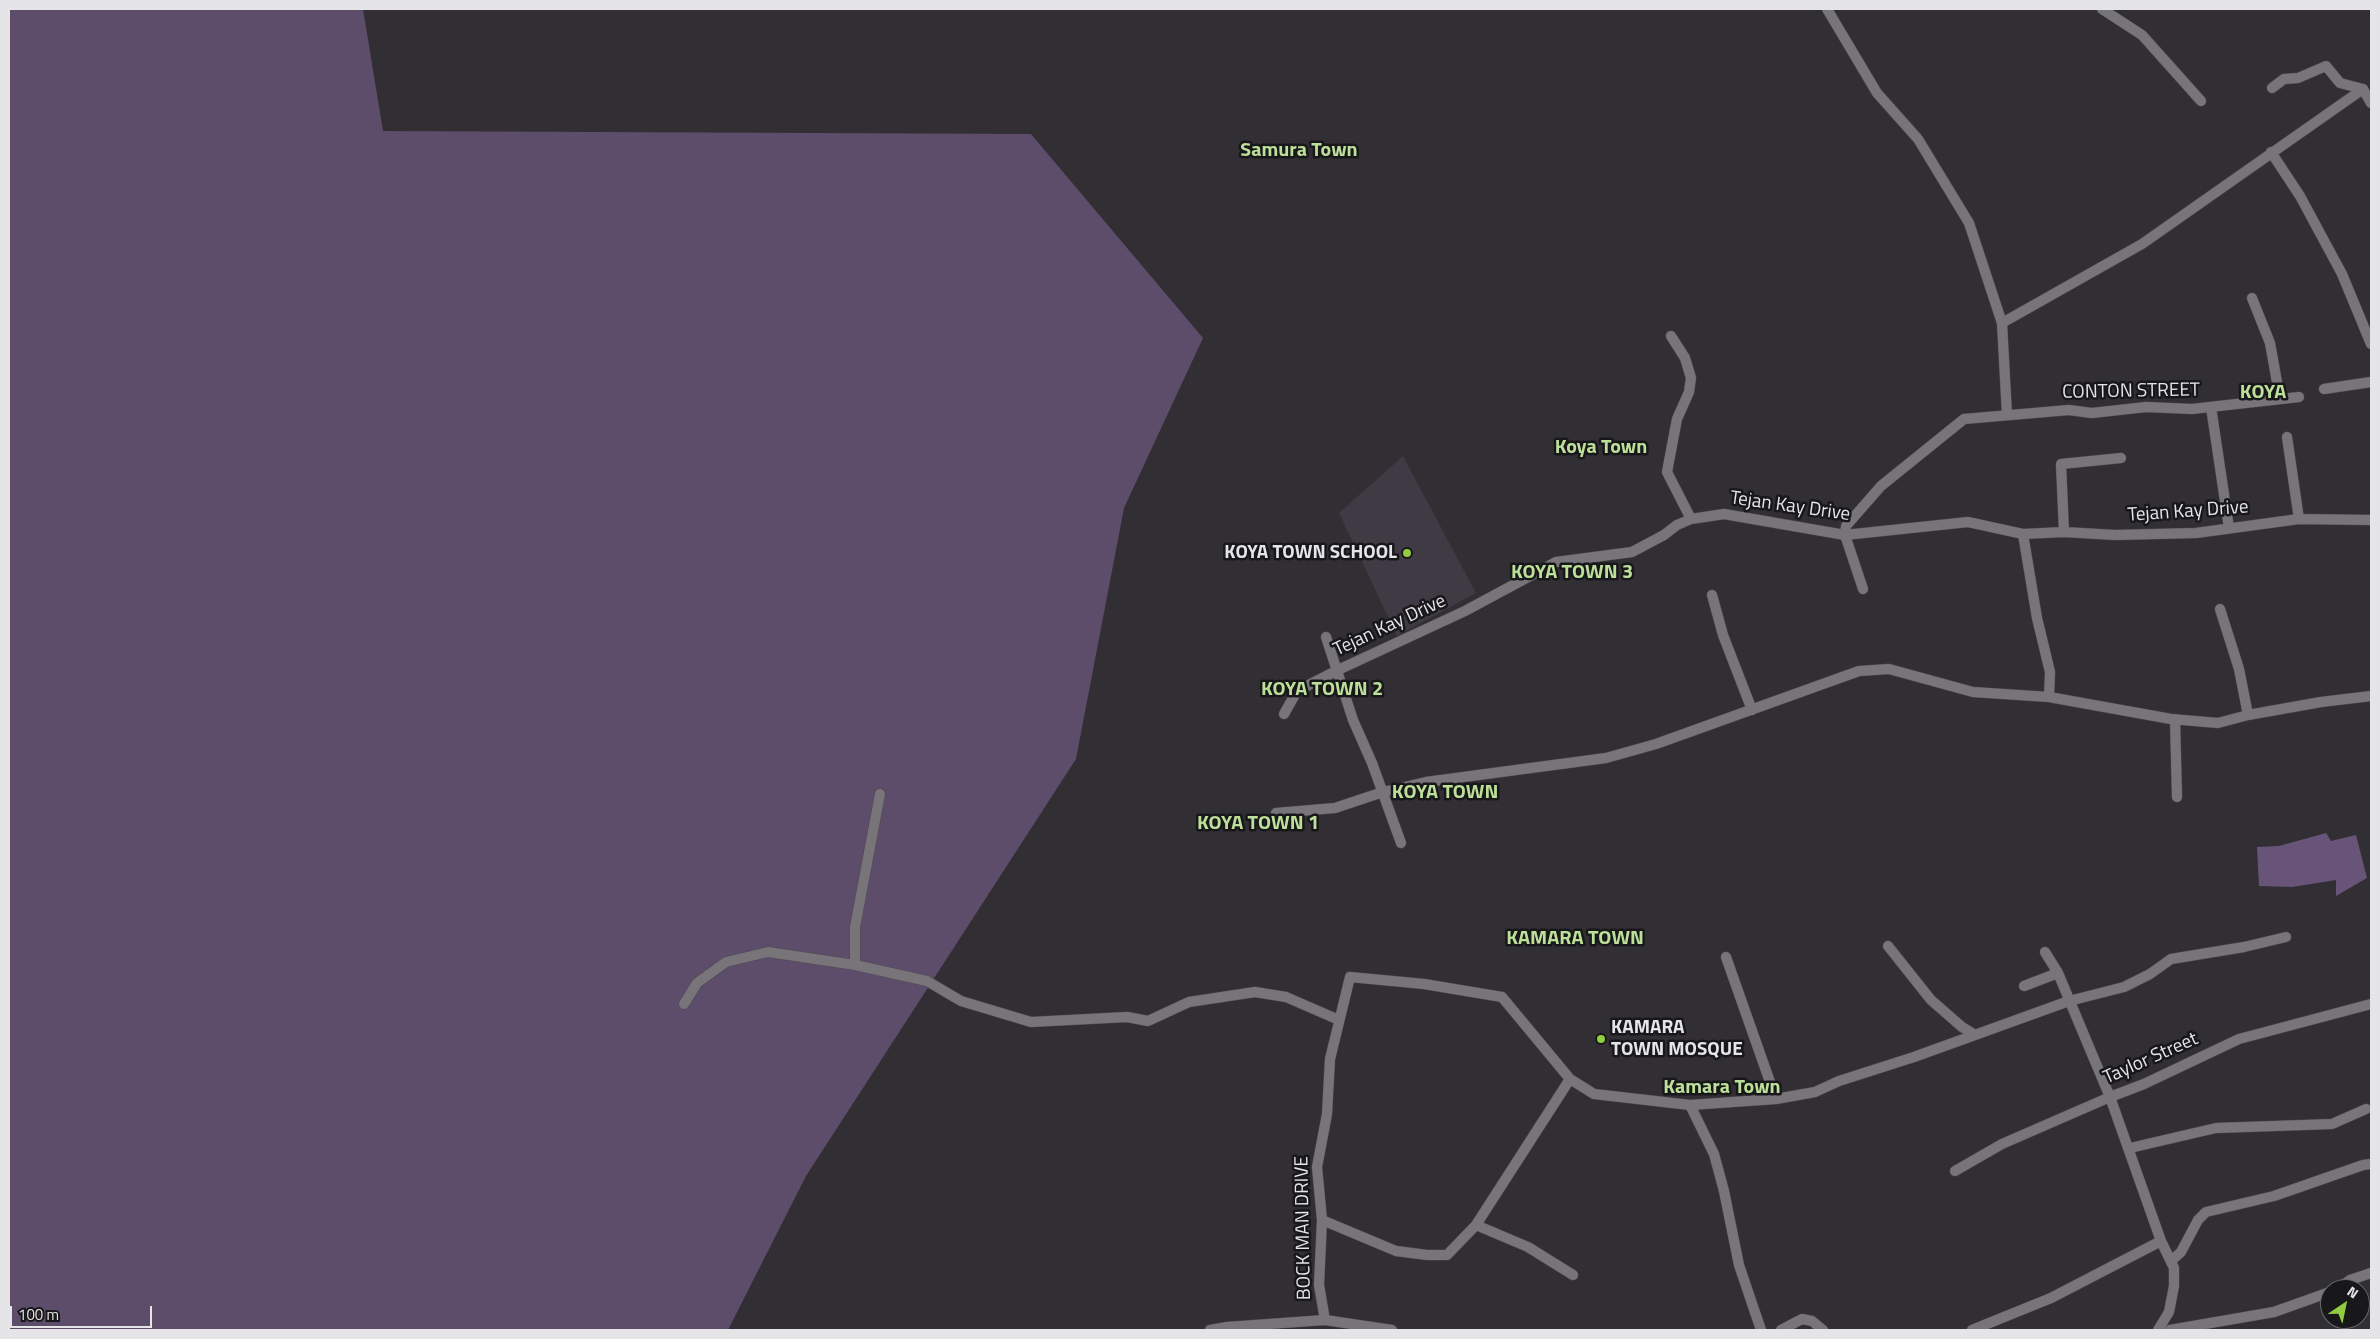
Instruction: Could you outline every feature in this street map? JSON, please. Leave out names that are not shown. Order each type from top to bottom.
[{"type":"street","points":[[1827,9],[1878,93],[1918,139],[1969,223],[2002,323],[2007,415]]},
{"type":"street","points":[[2102,9],[2142,35],[2201,100]]},
{"type":"street","points":[[2272,88],[2284,79],[2298,78],[2326,66],[2340,83],[2363,89],[2371,103]]},
{"type":"street","points":[[2002,323],[2142,244],[2363,89]]},
{"type":"street","points":[[2272,152],[2300,196],[2342,274],[2371,344]]},
{"type":"street","points":[[2252,298],[2270,343],[2280,399]]},
{"type":"street","points":[[1671,336],[1685,358],[1691,378],[1689,392],[1677,419],[1667,472],[1691,519]]},
{"type":"street","points":[[2324,389],[2371,382]]},
{"type":"street","name":"CONTON STREET","points":[[1845,535],[1846,526],[1881,486],[1964,419],[2069,410],[2092,413],[2146,407],[2192,409],[2299,397]]},
{"type":"street","points":[[2211,407],[2229,528]]},
{"type":"street","points":[[2287,438],[2299,519]]},
{"type":"street","points":[[2064,532],[2061,464],[2121,458]]},
{"type":"street","name":"Tejan Kay Drive","points":[[1284,714],[1296,691],[1465,611],[1556,562],[1632,552],[1664,535],[1677,525],[1691,519],[1724,514],[1845,535],[1968,522],[2023,534],[2064,532],[2115,535],[2196,533],[2299,519],[2371,520]]},
{"type":"street","points":[[2023,534],[2037,618],[2050,672],[2049,698]]},
{"type":"street","points":[[1845,535],[1863,589]]},
{"type":"street","points":[[1712,596],[1723,634],[1752,710]]},
{"type":"street","points":[[2220,609],[2239,669],[2248,715]]},
{"type":"street","points":[[1326,638],[1338,670],[1352,720],[1383,792],[1402,843]]},
{"type":"street","points":[[1276,813],[1335,808],[1383,792],[1426,782],[1606,758],[1656,744],[1859,672],[1889,669],[1973,692],[2049,698],[2175,719],[2218,723],[2248,715],[2321,702],[2371,696]]},
{"type":"street","points":[[2175,719],[2177,797]]},
{"type":"street","points":[[855,965],[855,927],[880,794]]},
{"type":"street","points":[[1760,1330],[1739,1265],[1724,1191],[1714,1154],[1690,1105],[1776,1099],[1815,1092],[1839,1081],[2069,1001],[2124,987],[2150,974],[2172,959],[2244,947],[2286,937]]},
{"type":"street","points":[[1888,946],[1931,1000],[1974,1035]]},
{"type":"street","points":[[684,1004],[697,983],[726,962],[768,952],[855,965],[927,981],[962,1001],[1032,1022],[1127,1017],[1148,1022],[1189,1002],[1255,992],[1286,997],[1339,1020]]},
{"type":"street","points":[[2045,952],[2058,973],[2110,1096],[2130,1148],[2161,1241],[2174,1268],[2174,1286],[2169,1312],[2158,1330]]},
{"type":"street","points":[[1726,957],[1776,1099]]},
{"type":"street","points":[[2024,986],[2058,973]]},
{"type":"street","name":"BOCK MAN DRIVE","points":[[1325,1320],[1318,1285],[1322,1220],[1318,1167],[1327,1114],[1330,1059],[1350,978],[1424,984],[1502,997],[1570,1079],[1594,1094],[1690,1105]]},
{"type":"street","name":"Taylor Street","points":[[1955,1172],[2002,1144],[2110,1096],[2144,1084],[2239,1039],[2371,1004]]},
{"type":"street","points":[[1322,1220],[1396,1251],[1427,1255],[1446,1255],[1476,1225],[1570,1079]]},
{"type":"street","points":[[2130,1148],[2216,1128],[2332,1124],[2366,1109]]},
{"type":"street","points":[[2171,1261],[2181,1252],[2198,1220],[2206,1212],[2274,1196],[2363,1165],[2371,1164]]},
{"type":"street","points":[[1476,1225],[1528,1247],[1573,1275]]},
{"type":"street","points":[[1972,1330],[2052,1298],[2161,1241]]},
{"type":"street","points":[[2353,1279],[2371,1273]]},
{"type":"street","points":[[2170,1330],[2274,1312],[2320,1296]]},
{"type":"street","points":[[1781,1330],[1802,1319],[1812,1321],[1824,1330]]},
{"type":"street","name":"BOCK MAN DRIVE","points":[[1210,1330],[1226,1326],[1325,1320],[1392,1330]]},
{"type":"shaded area","points":[[9,9],[363,9],[383,131],[1031,134],[1203,338],[1124,508],[1076,759],[806,1176],[728,1330],[9,1330]]},
{"type":"shaded area","name":"KOYA TOWN SCHOOL","points":[[1403,456],[1476,593],[1397,636],[1339,513]]},
{"type":"shaded area","points":[[2326,833],[2331,841],[2356,835],[2367,878],[2336,896],[2336,880],[2292,887],[2259,886],[2257,847],[2279,846]]},
{"type":"place","name":"KOYA TOWN SCHOOL","points":[[1407,553]]},
{"type":"place","name":"KAMARA TOWN MOSQUE","points":[[1601,1039]]},
{"type":"district","name":"Samura Town","points":[[1299,151]]},
{"type":"district","name":"KOYA","points":[[2263,393]]},
{"type":"district","name":"Koya Town","points":[[1601,448]]},
{"type":"district","name":"KOYA TOWN 3","points":[[1572,573]]},
{"type":"district","name":"KOYA TOWN 2","points":[[1322,690]]},
{"type":"district","name":"KOYA TOWN","points":[[1445,793]]},
{"type":"district","name":"KOYA TOWN 1","points":[[1258,824]]},
{"type":"district","name":"KAMARA TOWN","points":[[1575,939]]},
{"type":"district","name":"Kamara Town","points":[[1722,1088]]}]
